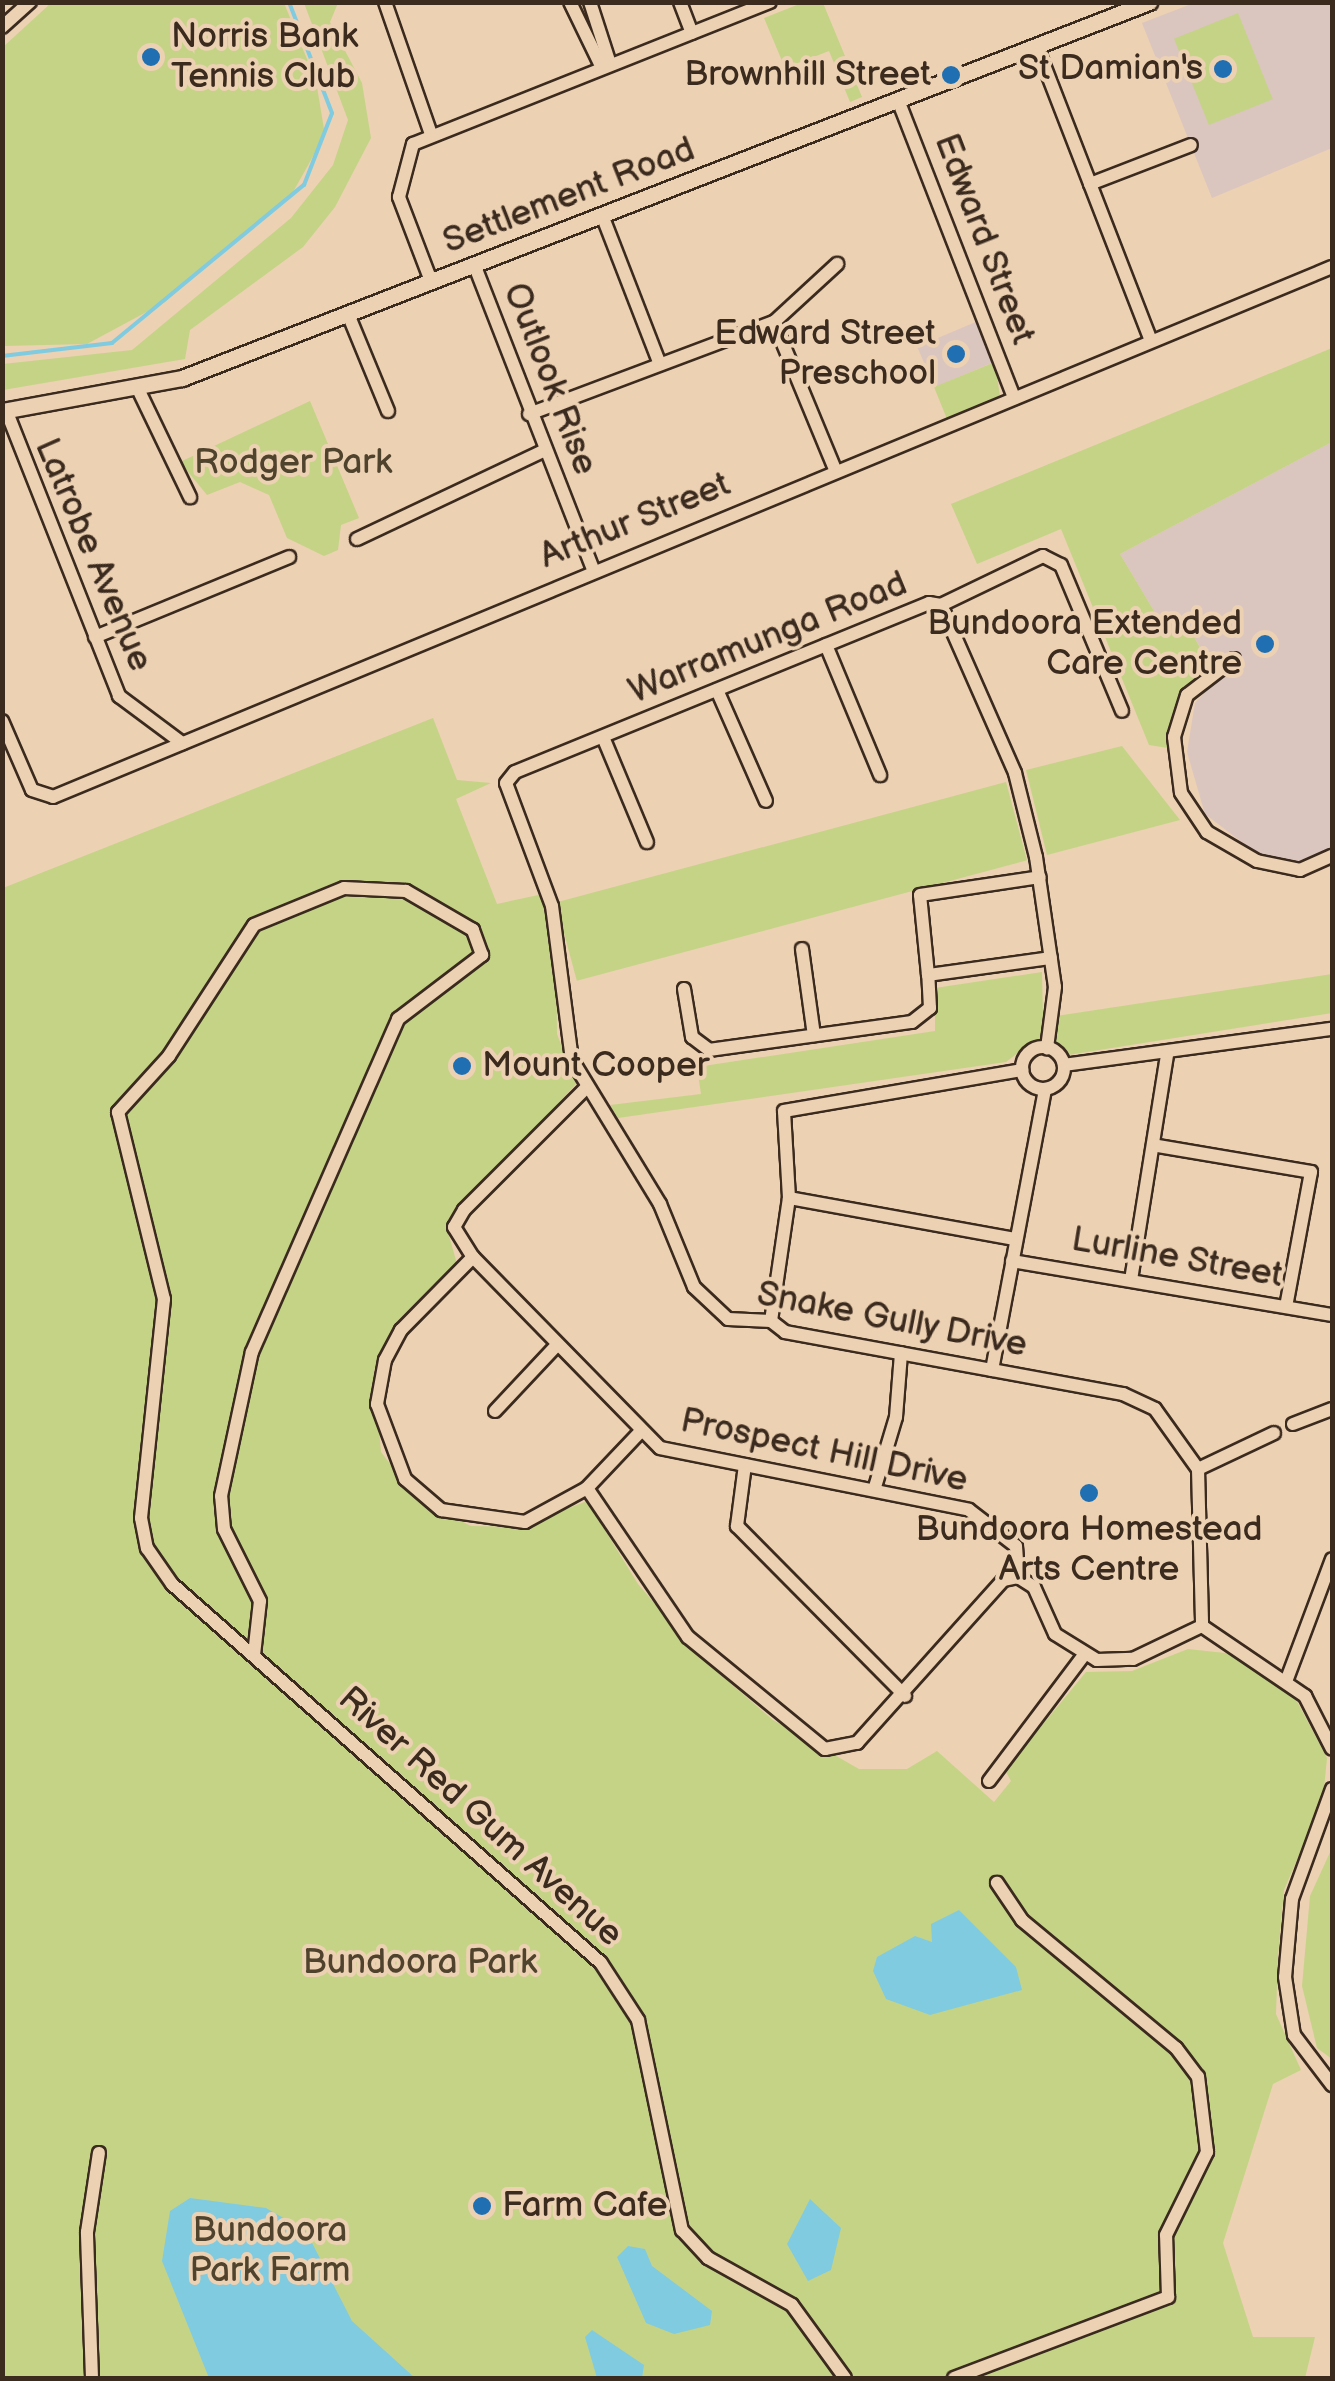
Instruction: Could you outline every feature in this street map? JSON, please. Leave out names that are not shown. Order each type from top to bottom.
[{"type":"main road","name":"Settlement Road","points":[[4,410],[139,392],[1148,3]]},
{"type":"street","points":[[2,27],[30,2]]},
{"type":"street","points":[[385,2],[430,134]]},
{"type":"street","points":[[570,2],[606,66]]},
{"type":"street","points":[[590,2],[606,66]]},
{"type":"street","points":[[680,2],[692,33]]},
{"type":"street","points":[[431,282],[399,191],[407,152],[430,134],[770,2]]},
{"type":"street","points":[[1037,47],[1151,342]]},
{"type":"street","name":"Edward Street","points":[[898,100],[1014,398]]},
{"type":"street","points":[[1090,184],[1191,145]]},
{"type":"street","points":[[602,215],[659,362]]},
{"type":"street","name":"Outlook Rise","points":[[474,264],[593,569]]},
{"type":"street","points":[[530,414],[659,362],[774,322],[838,264]]},
{"type":"street","name":"Arthur Street","points":[[2,721],[40,796],[182,744],[593,569],[1332,267]]},
{"type":"street","points":[[348,314],[388,411]]},
{"type":"street","points":[[774,322],[836,472]]},
{"type":"street","points":[[139,392],[190,497]]},
{"type":"street","name":"Latrobe Avenue","points":[[4,410],[119,696],[138,716],[182,744]]},
{"type":"street","points":[[357,538],[544,451]]},
{"type":"street","points":[[95,637],[289,558]]},
{"type":"street","name":"Warramunga Road","points":[[506,784],[603,737],[826,645],[941,606],[958,590],[1054,558],[1122,711]]},
{"type":"street","points":[[941,606],[1015,773],[1040,877],[1051,958],[1047,1048],[1064,1065]]},
{"type":"street","points":[[826,645],[880,775]]},
{"type":"street","points":[[1234,660],[1187,695],[1174,737],[1181,793],[1206,832],[1257,861],[1300,870],[1332,856]]},
{"type":"street","points":[[718,690],[766,801]]},
{"type":"street","name":"Latrobe Avenue","points":[[138,716],[151,756]]},
{"type":"street","points":[[603,737],[647,842]]},
{"type":"street","name":"Snake Gully Drive","points":[[506,784],[552,906],[564,1032],[587,1087],[660,1204],[694,1287],[728,1319],[771,1321],[901,1353],[1136,1398],[1177,1430],[1198,1469],[1202,1626]]},
{"type":"street","points":[[684,989],[692,1037],[704,1050],[920,1019],[930,1008],[920,895],[1040,877]]},
{"type":"street","name":"River Red Gum Avenue","points":[[254,1655],[260,1601],[224,1529],[221,1496],[252,1352],[398,1019],[482,955],[473,930],[436,904],[374,886],[314,897],[254,926],[116,1122],[164,1298],[144,1536],[172,1584],[621,1988],[644,2042],[682,2230],[708,2258],[792,2305],[845,2378]]},
{"type":"street","points":[[802,949],[814,1036]]},
{"type":"street","points":[[928,975],[1051,958]]},
{"type":"street","points":[[992,1370],[1044,1090],[1064,1065],[1332,1029]]},
{"type":"street","points":[[1022,1070],[1029,1052],[1047,1048]]},
{"type":"street","points":[[1131,1280],[1158,1146],[1166,1054]]},
{"type":"street","points":[[1022,1070],[1044,1090]]},
{"type":"street","points":[[771,1321],[789,1198],[780,1126],[797,1104],[1022,1070]]},
{"type":"street","name":"Prospect Hill Drive","points":[[587,1087],[464,1210],[454,1226],[473,1257],[642,1431],[668,1452],[875,1487],[988,1519],[1016,1546],[1018,1577],[1034,1587],[1055,1634],[1084,1656]]},
{"type":"street","points":[[1158,1146],[1311,1172],[1286,1307]]},
{"type":"street","points":[[789,1198],[1014,1238]]},
{"type":"street","points":[[473,1257],[401,1330],[385,1360],[377,1404],[384,1441],[405,1480],[440,1510],[485,1522],[525,1522],[588,1488],[642,1431]]},
{"type":"street","name":"Lurline Street","points":[[1012,1261],[1332,1316]]},
{"type":"street","points":[[494,1411],[557,1345]]},
{"type":"street","points":[[875,1487],[896,1418],[901,1353]]},
{"type":"street","points":[[1293,1424],[1332,1409]]},
{"type":"street","points":[[1198,1469],[1274,1433]]},
{"type":"street","points":[[744,1465],[737,1526],[904,1696]]},
{"type":"street","points":[[588,1488],[688,1638],[786,1724],[843,1751],[904,1696],[1002,1580],[1018,1577]]},
{"type":"street","points":[[1287,1679],[1332,1559]]},
{"type":"street","points":[[989,1780],[1084,1656],[1134,1659],[1202,1626],[1287,1679],[1332,1749]]},
{"type":"street","points":[[1332,1789],[1292,1899],[1285,1978],[1294,2034],[1332,2086]]},
{"type":"street","points":[[954,2378],[1168,2297],[1166,2235],[1207,2152],[1198,2077],[1176,2048],[1022,1920],[997,1883]]},
{"type":"street","points":[[92,2378],[87,2232],[99,2153]]},
{"type":"shaded area","points":[[1194,3],[1332,3],[1332,148],[1212,198],[1142,23]]},
{"type":"shaded area","name":"Edward Street Preschool","points":[[978,321],[995,362],[934,387],[917,347]]},
{"type":"shaded area","name":"Bundoora Extended Care Centre","points":[[1332,442],[1332,850],[1294,865],[1256,853],[1205,814],[1187,752],[1195,703],[1218,678],[1186,623],[1157,616],[1120,554]]},
{"type":"green space","points":[[51,3],[284,3],[316,81],[325,135],[293,192],[165,302],[87,344],[3,346],[3,47]]},
{"type":"green space","points":[[304,3],[338,3],[330,22],[362,83],[371,138],[335,207],[303,247],[190,330],[185,359],[3,390],[3,364],[132,350],[291,218],[333,165],[348,120]]},
{"type":"green space","points":[[802,3],[823,3],[862,97],[850,102],[829,51],[785,68],[764,18]]},
{"type":"green space","name":"St Damian's","points":[[1238,13],[1273,99],[1209,125],[1174,39]]},
{"type":"green space","points":[[1332,348],[1332,442],[1120,554],[1157,616],[1186,623],[1210,665],[1179,697],[1168,748],[1149,745],[1061,529],[977,564],[951,504]]},
{"type":"green space","points":[[995,362],[1000,397],[947,419],[934,387]]},
{"type":"green space","name":"Rodger Park","points":[[310,401],[359,518],[341,525],[338,550],[324,556],[287,538],[269,495],[240,482],[207,495],[180,462]]},
{"type":"green space","name":"Bundoora Park","points":[[433,718],[457,780],[491,783],[456,799],[497,904],[543,894],[556,946],[557,1034],[576,1084],[446,1225],[457,1264],[396,1324],[374,1370],[381,1452],[418,1500],[471,1526],[520,1527],[587,1501],[638,1584],[701,1658],[773,1720],[859,1769],[907,1769],[937,1751],[994,1802],[1011,1781],[1005,1770],[1086,1672],[1132,1671],[1188,1649],[1234,1654],[1291,1690],[1327,1758],[1323,1799],[1284,1890],[1278,1956],[1276,2014],[1301,2070],[1273,2084],[1223,2243],[1253,2337],[1315,2337],[1305,2378],[3,2378],[3,888]]},
{"type":"green space","points":[[1122,746],[1180,820],[1047,855],[1026,770]]},
{"type":"green space","points":[[1006,782],[1027,860],[577,981],[556,903]]},
{"type":"green space","points":[[1042,972],[1043,1018],[1332,974],[1332,1013],[1068,1055],[1032,1042],[1006,1062],[618,1118],[610,1105],[701,1094],[697,1067],[935,1031],[935,988]]},
{"type":"green space","points":[[1332,1848],[1332,2059],[1317,2048],[1302,1986],[1310,1896]]},
{"type":"water","points":[[959,1910],[1016,1967],[1022,1990],[930,2015],[886,1999],[873,1971],[877,1957],[915,1936],[932,1942],[931,1924]]},
{"type":"water","points":[[190,2198],[266,2208],[306,2231],[352,2321],[415,2378],[209,2378],[162,2261],[170,2211]]},
{"type":"water","points":[[810,2199],[841,2228],[831,2270],[808,2281],[787,2244]]},
{"type":"water","points":[[628,2246],[645,2249],[652,2266],[712,2311],[710,2325],[674,2334],[646,2323],[617,2257]]},
{"type":"water","points":[[592,2330],[644,2365],[642,2378],[597,2378],[585,2337]]},
{"type":"waterway","points":[[2,356],[112,343],[304,185],[332,113],[289,2]]},
{"type":"place","name":"Norris Bank Tennis Club","points":[[151,57]]},
{"type":"place","name":"St Damian's","points":[[1223,69]]},
{"type":"place","name":"Brownhill Street","points":[[951,75]]},
{"type":"place","name":"Edward Street Preschool","points":[[956,354]]},
{"type":"place","name":"Bundoora Extended Care Centre","points":[[1265,644]]},
{"type":"place","name":"Mount Cooper","points":[[462,1066]]},
{"type":"place","name":"Bundoora Homestead Arts Centre","points":[[1089,1493]]},
{"type":"place","name":"Farm Cafe","points":[[482,2206]]},
{"type":"park label","name":"Bundoora Park Farm","points":[[270,2251]]}]
